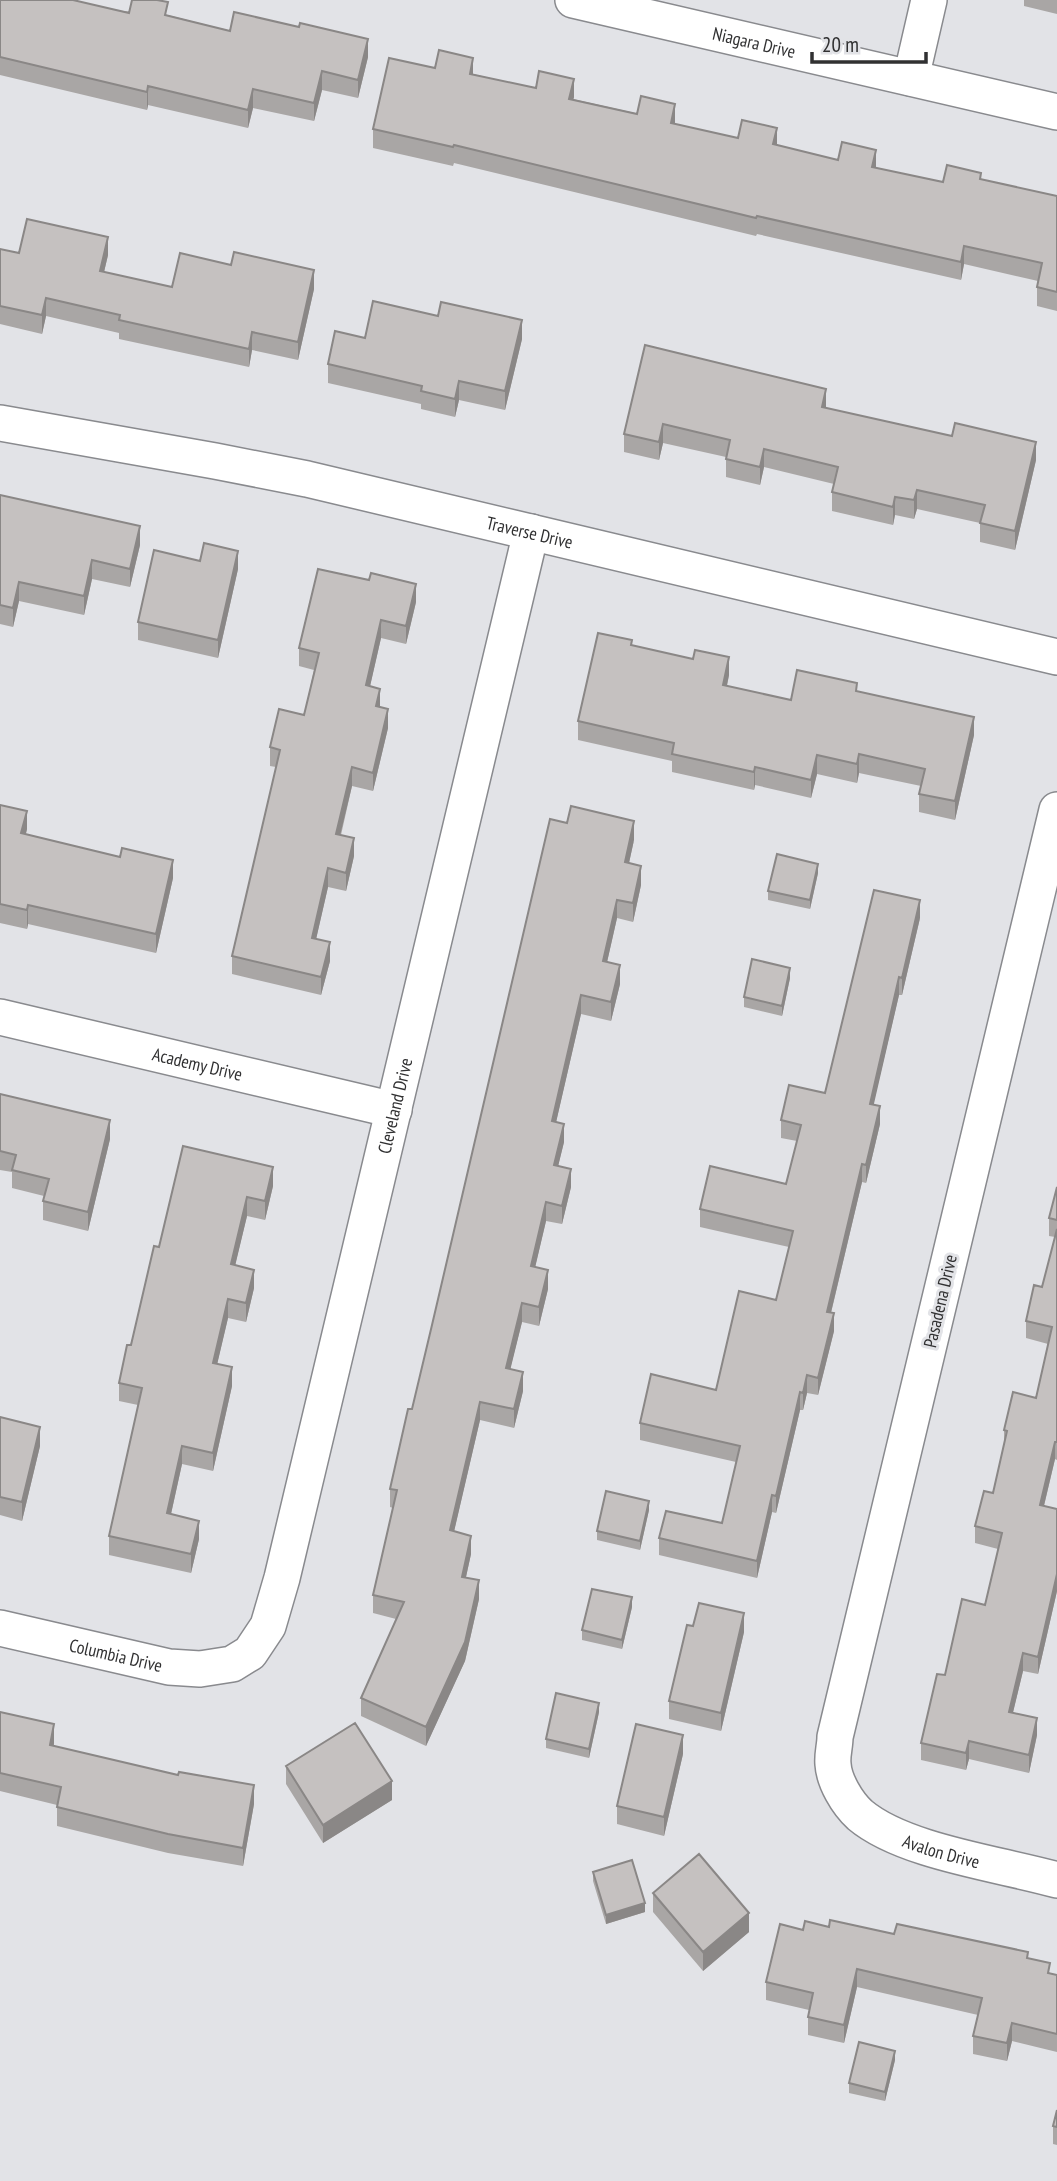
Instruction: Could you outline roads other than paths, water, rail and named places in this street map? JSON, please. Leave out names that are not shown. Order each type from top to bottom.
[{"type":"street","name":"Niagara Drive","points":[[573,0],[1057,112]]},
{"type":"street","points":[[911,78],[929,0]]},
{"type":"street","name":"Traverse Drive","points":[[0,423],[294,477],[1057,657]]},
{"type":"street","name":"Cleveland Drive","points":[[232,1664],[250,1653],[268,1626],[531,532]]},
{"type":"street","name":"Pasadena Drive","points":[[842,1792],[833,1765],[835,1737],[1057,810]]},
{"type":"street","name":"Academy Drive","points":[[0,1017],[394,1110]]},
{"type":"street","name":"Columbia Drive","points":[[0,1628],[169,1667],[200,1669],[232,1664]]},
{"type":"street","name":"Avalon Drive","points":[[842,1792],[859,1814],[888,1832],[925,1846],[1057,1880]]}]
